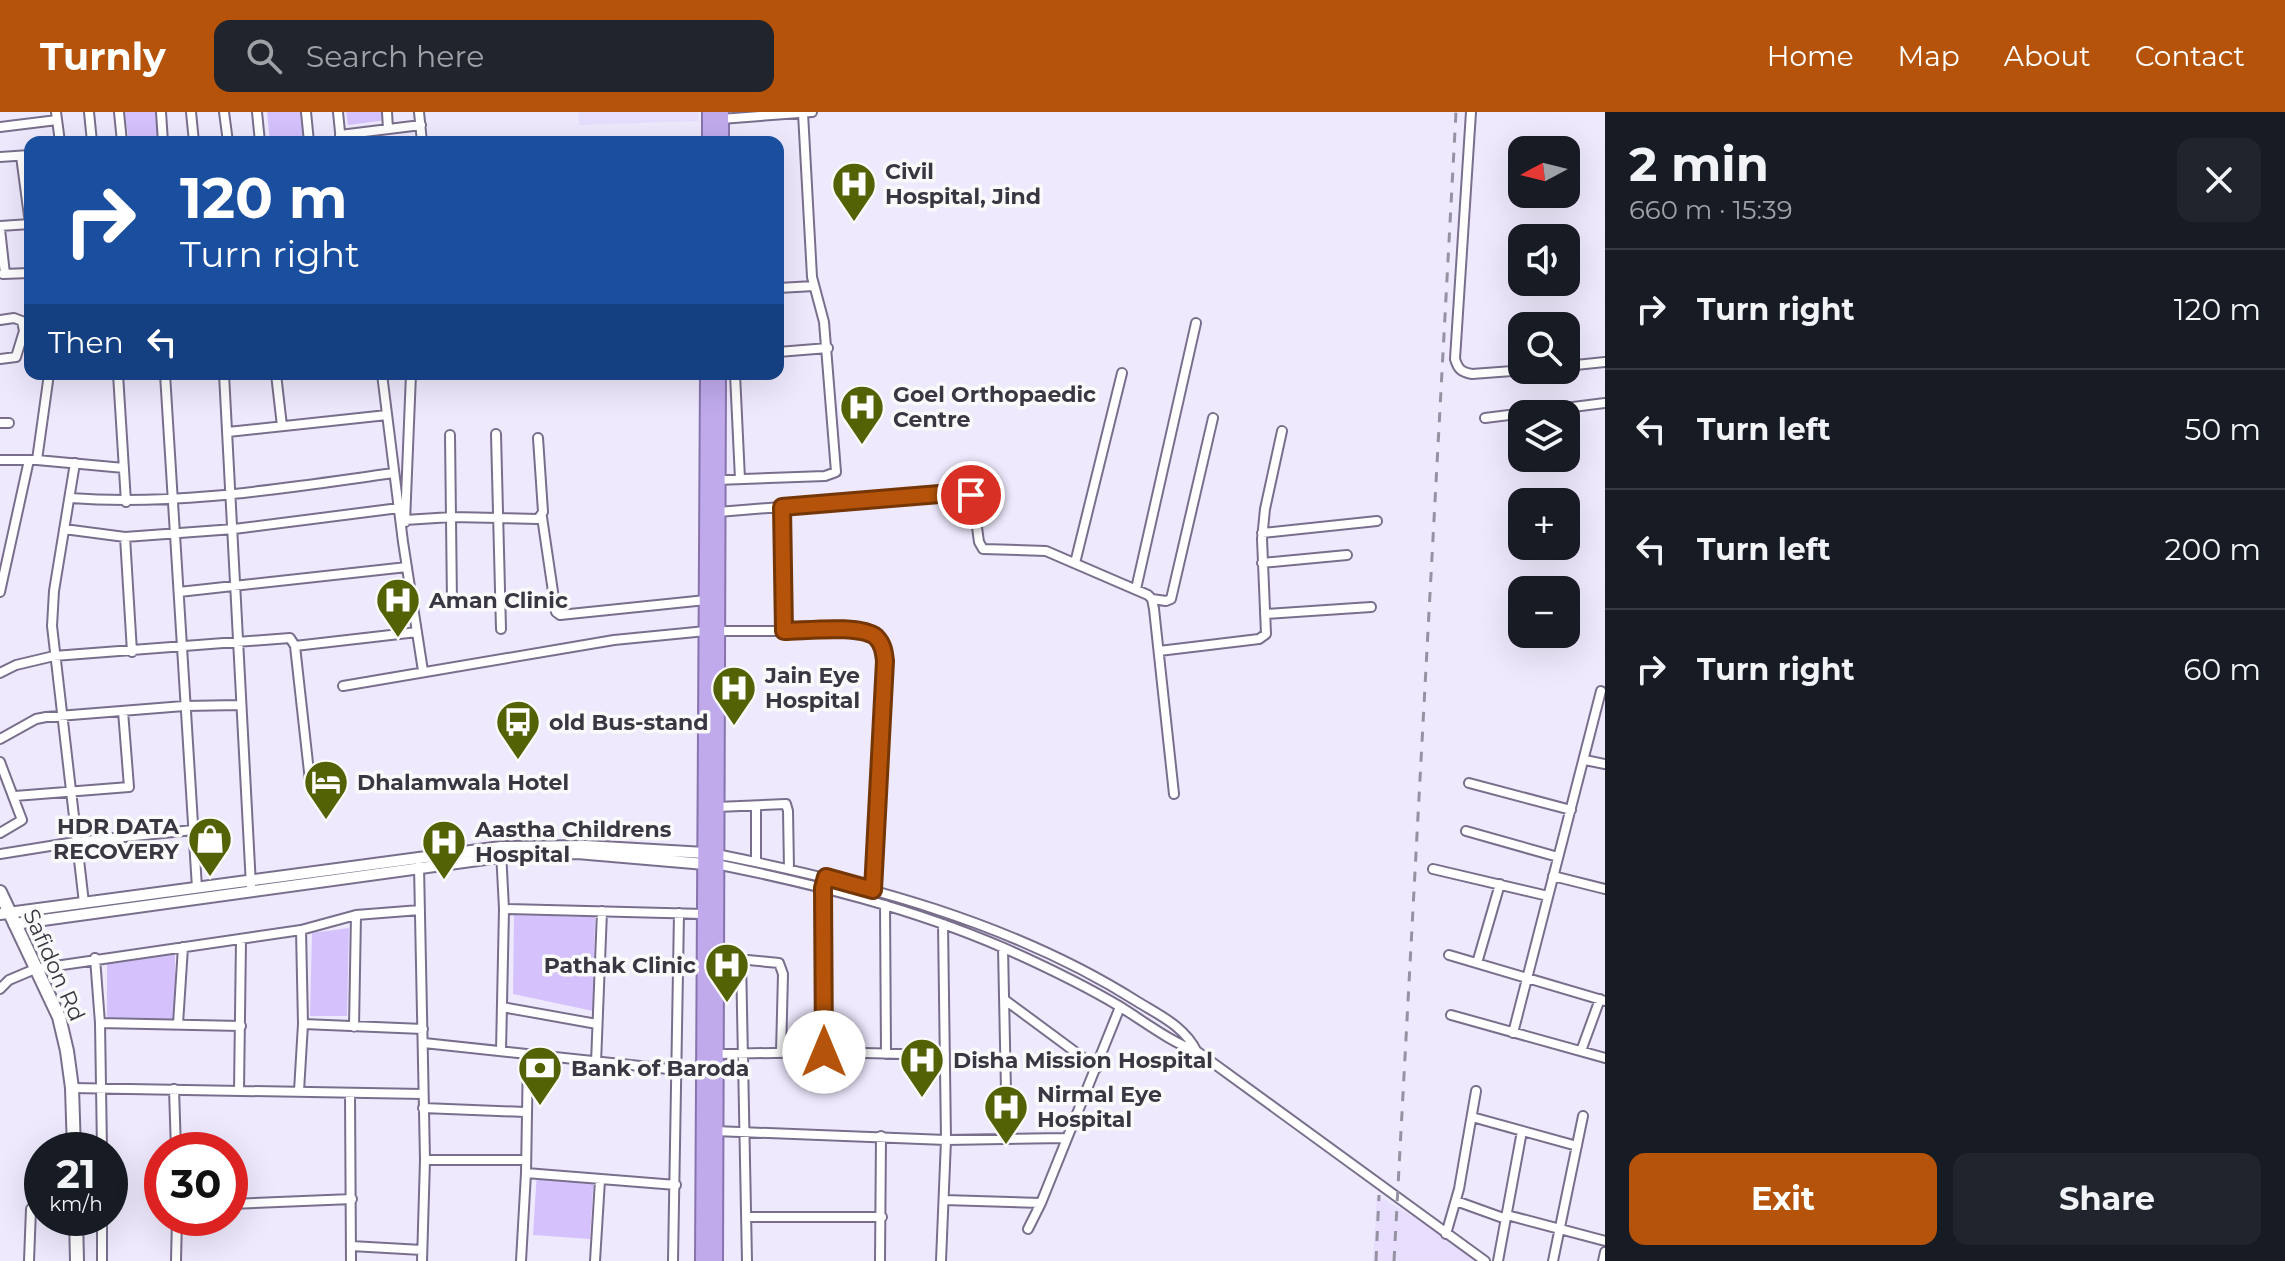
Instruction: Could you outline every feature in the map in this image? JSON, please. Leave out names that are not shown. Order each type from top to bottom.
[{"type":"highway","points":[[712,136],[718,114]]},
{"type":"highway","points":[[718,114],[720,136]]},
{"type":"highway","points":[[703,1261],[710,1073],[716,1054],[716,957],[710,859],[712,631],[718,512],[712,480],[708,380]]},
{"type":"highway","points":[[715,1261],[715,1131],[704,914],[717,807],[712,631],[706,600],[718,380]]},
{"type":"main road","name":"Safidon Rd","points":[[0,892],[8,917],[59,1017],[72,1088],[73,1132]]},
{"type":"main road","points":[[76,1236],[77,1261]]},
{"type":"street","points":[[89,112],[91,136]]},
{"type":"street","points":[[119,112],[121,136]]},
{"type":"street","points":[[161,112],[163,136]]},
{"type":"street","points":[[191,112],[193,136]]},
{"type":"street","points":[[224,112],[227,136]]},
{"type":"street","points":[[257,112],[259,136]]},
{"type":"street","points":[[306,112],[308,136]]},
{"type":"street","points":[[338,112],[341,136]]},
{"type":"street","points":[[387,112],[388,129]]},
{"type":"street","points":[[419,112],[422,136]]},
{"type":"street","points":[[1471,112],[1455,359],[1463,373],[1508,371]]},
{"type":"street","points":[[712,480],[825,476],[836,472],[828,348],[823,314],[814,286],[807,113],[718,114]]},
{"type":"street","points":[[0,127],[56,116],[59,136]]},
{"type":"street","points":[[351,136],[421,125]]},
{"type":"street","points":[[0,157],[24,155]]},
{"type":"street","points":[[24,225],[0,228],[2,274],[24,273]]},
{"type":"street","points":[[784,288],[814,286]]},
{"type":"street","points":[[0,320],[18,319],[24,326],[16,357],[0,359]]},
{"type":"street","points":[[1136,589],[1196,323]]},
{"type":"street","points":[[784,352],[828,348]]},
{"type":"street","points":[[1580,365],[1605,362]]},
{"type":"street","points":[[1075,563],[1122,373]]},
{"type":"street","points":[[1,585],[33,460],[48,380]]},
{"type":"street","points":[[118,380],[126,502]]},
{"type":"street","points":[[165,380],[197,888]]},
{"type":"street","points":[[224,380],[251,886]]},
{"type":"street","points":[[277,380],[282,426]]},
{"type":"street","points":[[383,380],[423,671]]},
{"type":"street","points":[[403,542],[411,380]]},
{"type":"street","points":[[735,380],[740,479]]},
{"type":"street","points":[[1485,418],[1605,403]]},
{"type":"street","points":[[228,432],[387,415]]},
{"type":"street","points":[[718,512],[964,492],[973,498],[979,542],[983,549],[1039,549],[1136,589],[1152,599],[1166,601],[1171,599],[1213,418]]},
{"type":"street","points":[[1159,651],[1264,637],[1266,634],[1262,533],[1282,431]]},
{"type":"street","points":[[496,434],[501,629]]},
{"type":"street","points":[[450,435],[452,603]]},
{"type":"street","points":[[538,438],[542,517],[556,612],[560,615],[706,600]]},
{"type":"street","points":[[0,460],[124,468]]},
{"type":"street","points":[[75,463],[52,610],[54,656],[84,903]]},
{"type":"street","points":[[70,498],[126,502],[174,500],[394,473]]},
{"type":"street","points":[[782,507],[784,631]]},
{"type":"street","points":[[64,529],[125,537],[234,529],[399,508]]},
{"type":"street","points":[[405,520],[452,517],[534,520],[542,517]]},
{"type":"street","points":[[1262,533],[1377,521]]},
{"type":"street","points":[[125,537],[132,652]]},
{"type":"street","points":[[1262,563],[1347,555]]},
{"type":"street","points":[[179,592],[407,567]]},
{"type":"street","points":[[1152,599],[1174,794]]},
{"type":"street","points":[[1265,614],[1371,607]]},
{"type":"street","points":[[343,686],[614,640],[712,631],[856,631],[877,638],[884,649],[885,661],[873,890]]},
{"type":"street","points":[[295,646],[417,632]]},
{"type":"street","points":[[0,673],[16,665],[54,656],[285,638],[295,646],[310,781]]},
{"type":"street","points":[[1513,1033],[1558,857],[1601,708],[1601,691]]},
{"type":"street","points":[[0,739],[36,719],[62,715],[240,705]]},
{"type":"street","points":[[15,796],[131,786],[123,711]]},
{"type":"street","points":[[1585,760],[1605,764]]},
{"type":"street","points":[[0,762],[22,820],[0,833]]},
{"type":"street","points":[[1469,783],[1571,810]]},
{"type":"street","points":[[717,807],[786,804],[789,869]]},
{"type":"street","points":[[756,806],[756,862]]},
{"type":"street","points":[[0,854],[75,842],[193,830]]},
{"type":"street","points":[[1466,831],[1558,857]]},
{"type":"street","points":[[501,852],[504,909],[501,1051]]},
{"type":"street","points":[[8,917],[501,852],[756,862],[873,890],[954,916],[1052,956],[1108,983],[1178,1028],[1190,1037],[1198,1052]]},
{"type":"street","points":[[710,859],[885,905],[943,924],[1003,948],[1120,1007],[1172,1042],[1198,1052],[1485,1261]]},
{"type":"street","points":[[418,861],[424,1043],[422,1261]]},
{"type":"street","points":[[1433,869],[1548,896]]},
{"type":"street","points":[[1553,876],[1605,889]]},
{"type":"street","points":[[824,1052],[823,888],[826,877]]},
{"type":"street","points":[[1477,963],[1500,884]]},
{"type":"street","points":[[8,917],[197,888],[251,886]]},
{"type":"street","points":[[885,905],[886,1054]]},
{"type":"street","points":[[504,909],[704,914]]},
{"type":"street","points":[[0,989],[9,980],[35,969],[301,930],[356,915],[420,910]]},
{"type":"street","points":[[596,1063],[602,911]]},
{"type":"street","points":[[673,1261],[679,913]]},
{"type":"street","points":[[354,1027],[356,915]]},
{"type":"street","points":[[941,1261],[946,1140],[943,924]]},
{"type":"street","points":[[299,1091],[303,1024],[301,930]]},
{"type":"street","points":[[239,1091],[241,940]]},
{"type":"street","points":[[178,1024],[183,947]]},
{"type":"street","points":[[1003,948],[1007,1139]]},
{"type":"street","points":[[1449,955],[1602,1000],[1581,1051]]},
{"type":"street","points":[[1047,970],[1052,956]]},
{"type":"street","points":[[716,957],[774,961],[782,967],[781,1053]]},
{"type":"street","points":[[95,958],[100,1023],[102,1132]]},
{"type":"street","points":[[741,959],[747,1261]]},
{"type":"street","points":[[1005,1000],[1097,1068]]},
{"type":"street","points":[[502,1007],[597,1024]]},
{"type":"street","points":[[1028,1229],[1120,1007]]},
{"type":"street","points":[[1451,1015],[1605,1058]]},
{"type":"street","points":[[100,1023],[241,1026]]},
{"type":"street","points":[[303,1024],[423,1029]]},
{"type":"street","points":[[424,1043],[710,1073]]},
{"type":"street","points":[[716,1054],[824,1052],[945,1055]]},
{"type":"street","points":[[521,1261],[528,1055]]},
{"type":"street","points":[[72,1088],[423,1094]]},
{"type":"street","points":[[174,1089],[175,1132]]},
{"type":"street","points":[[1446,1234],[1456,1201],[1476,1091]]},
{"type":"street","points":[[350,1094],[351,1261]]},
{"type":"street","points":[[423,1108],[525,1112]]},
{"type":"street","points":[[1553,1261],[1583,1116]]},
{"type":"street","points":[[1472,1117],[1577,1146]]},
{"type":"street","points":[[715,1131],[946,1140],[1066,1138]]},
{"type":"street","points":[[1498,1261],[1522,1131]]},
{"type":"street","points":[[880,1261],[881,1136]]},
{"type":"street","points":[[425,1160],[525,1160]]},
{"type":"street","points":[[526,1173],[676,1185]]},
{"type":"street","points":[[595,1261],[600,1180]]},
{"type":"street","points":[[248,1203],[352,1199]]},
{"type":"street","points":[[944,1200],[1041,1203]]},
{"type":"street","points":[[1456,1201],[1506,1217],[1605,1241]]},
{"type":"street","points":[[748,1217],[882,1217]]},
{"type":"street","points":[[29,1261],[30,1236]]},
{"type":"street","points":[[102,1236],[102,1261]]},
{"type":"street","points":[[176,1261],[177,1236]]},
{"type":"street","points":[[351,1246],[422,1250]]},
{"type":"street","points":[[1603,1261],[1605,1252]]},
{"type":"shaded area","points":[[125,112],[158,112],[162,136],[128,136]]},
{"type":"shaded area","points":[[267,112],[304,112],[306,136],[269,136]]},
{"type":"shaded area","points":[[346,112],[385,112],[386,120],[348,125]]},
{"type":"shaded area","points":[[578,112],[699,112],[699,121],[579,125]]},
{"type":"shaded area","points":[[514,915],[595,917],[593,1011],[513,994]]},
{"type":"shaded area","points":[[349,928],[347,1016],[310,1016],[312,933]]},
{"type":"shaded area","points":[[175,951],[175,1019],[107,1019],[107,961]]},
{"type":"shaded area","points":[[537,1170],[594,1173],[590,1239],[533,1235]]},
{"type":"shaded area","points":[[1377,1195],[1444,1236],[1478,1261],[1373,1261]]},
{"type":"railway","points":[[1394,1261],[1456,112]]},
{"type":"railway","points":[[1376,1261],[1379,1195]]},
{"type":"place","name":"Civil Hospital, Jind","points":[[854,223]]},
{"type":"place","name":"Goel Orthopaedic Centre","points":[[862,446]]},
{"type":"place","name":"Aman Clinic","points":[[398,639]]},
{"type":"place","name":"Jain Eye Hospital","points":[[734,727]]},
{"type":"place","name":"old Bus-stand","points":[[518,761]]},
{"type":"place","name":"Dhalamwala Hotel","points":[[326,821]]},
{"type":"place","name":"HDR DATA RECOVERY","points":[[210,878]]},
{"type":"place","name":"Aastha Childrens Hospital","points":[[444,881]]},
{"type":"place","name":"Pathak Clinic","points":[[727,1004]]},
{"type":"place","name":"Disha Mission Hospital","points":[[922,1099]]},
{"type":"place","name":"Bank of Baroda","points":[[540,1107]]},
{"type":"place","name":"Nirmal Eye Hospital","points":[[1006,1146]]},
{"type":"route","points":[[824,1052],[823,888],[826,877],[873,890],[885,661],[884,649],[877,638],[869,634],[856,631],[784,631],[782,507],[964,492],[971,495]]}]
